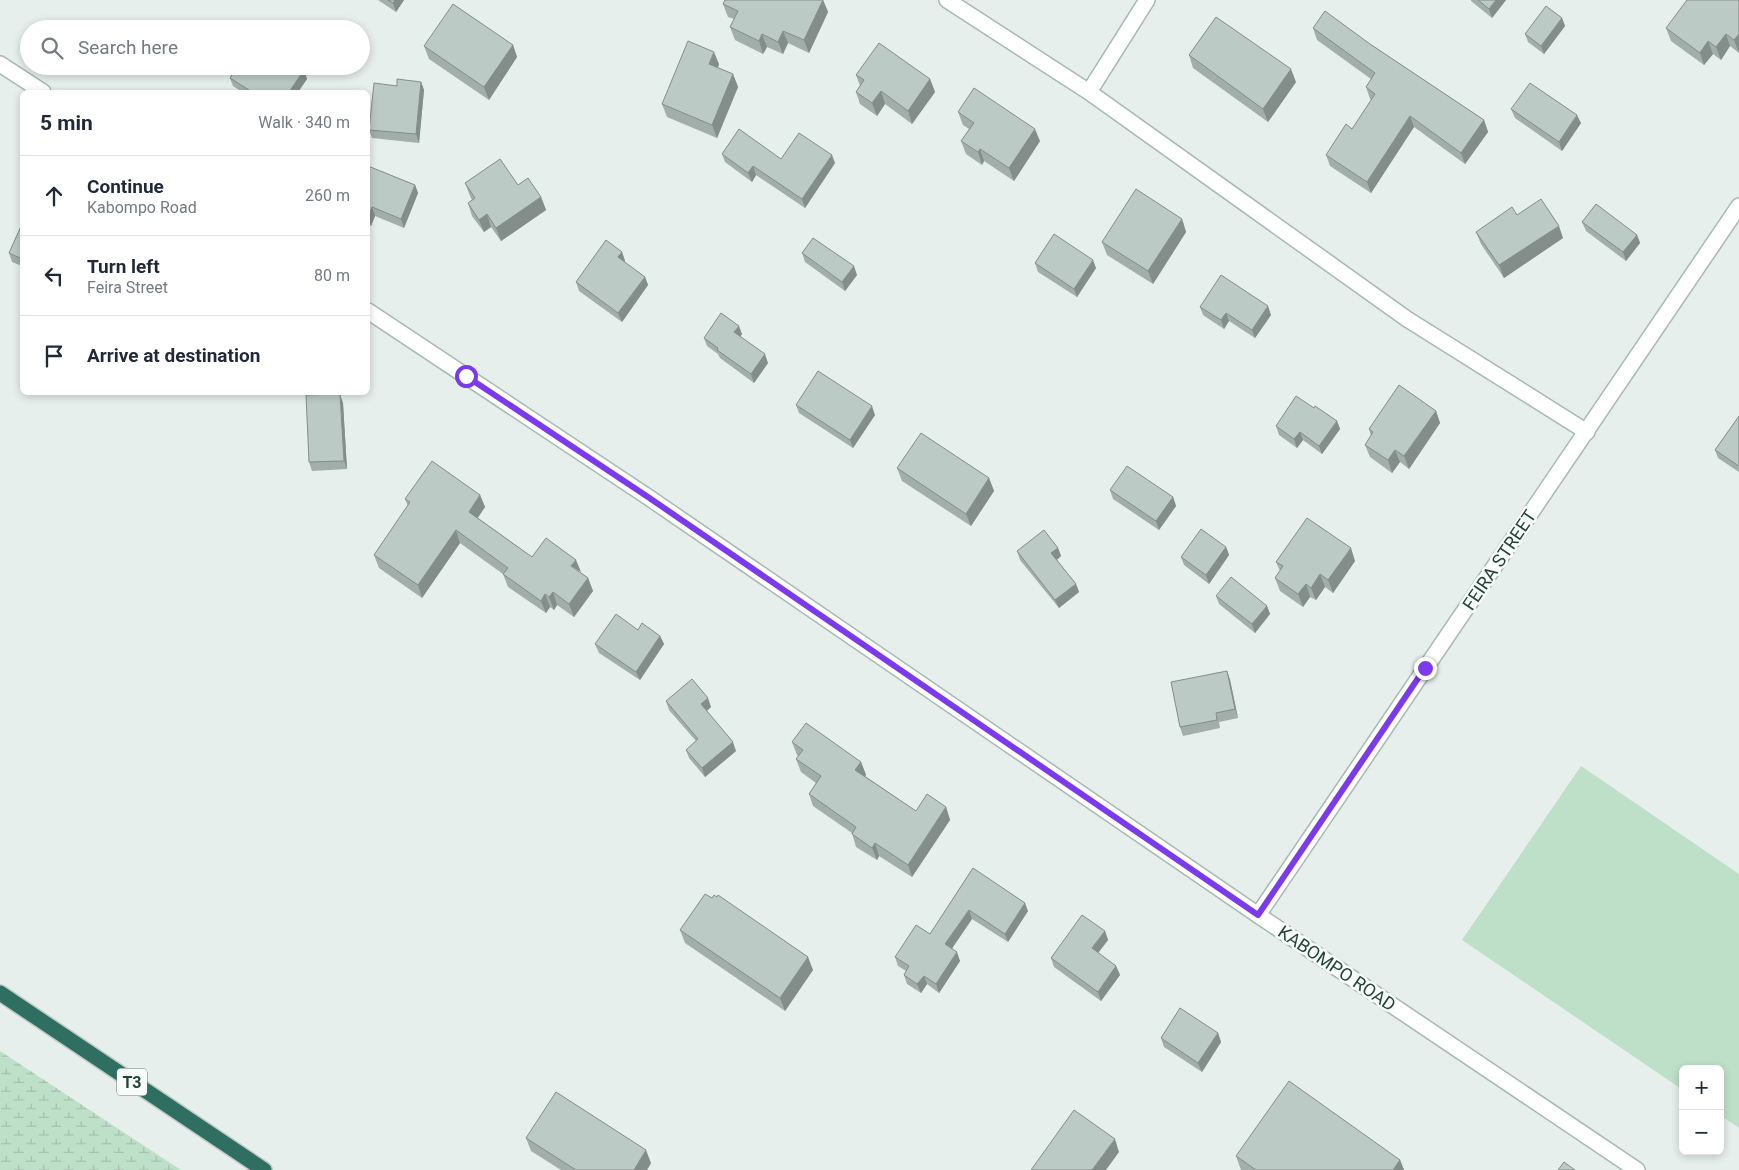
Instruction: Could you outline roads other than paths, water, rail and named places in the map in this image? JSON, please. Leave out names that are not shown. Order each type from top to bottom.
[{"type":"highway","name":"T3","points":[[0,993],[264,1170]]},
{"type":"street","points":[[947,0],[1089,92],[1408,319],[1587,432]]},
{"type":"street","points":[[1089,92],[1147,0]]},
{"type":"street","points":[[0,64],[40,90]]},
{"type":"street","name":"FEIRA STREET","points":[[1258,915],[1739,206]]},
{"type":"street","name":"KABOMPO ROAD","points":[[370,312],[648,497],[1258,915],[1636,1170]]}]
